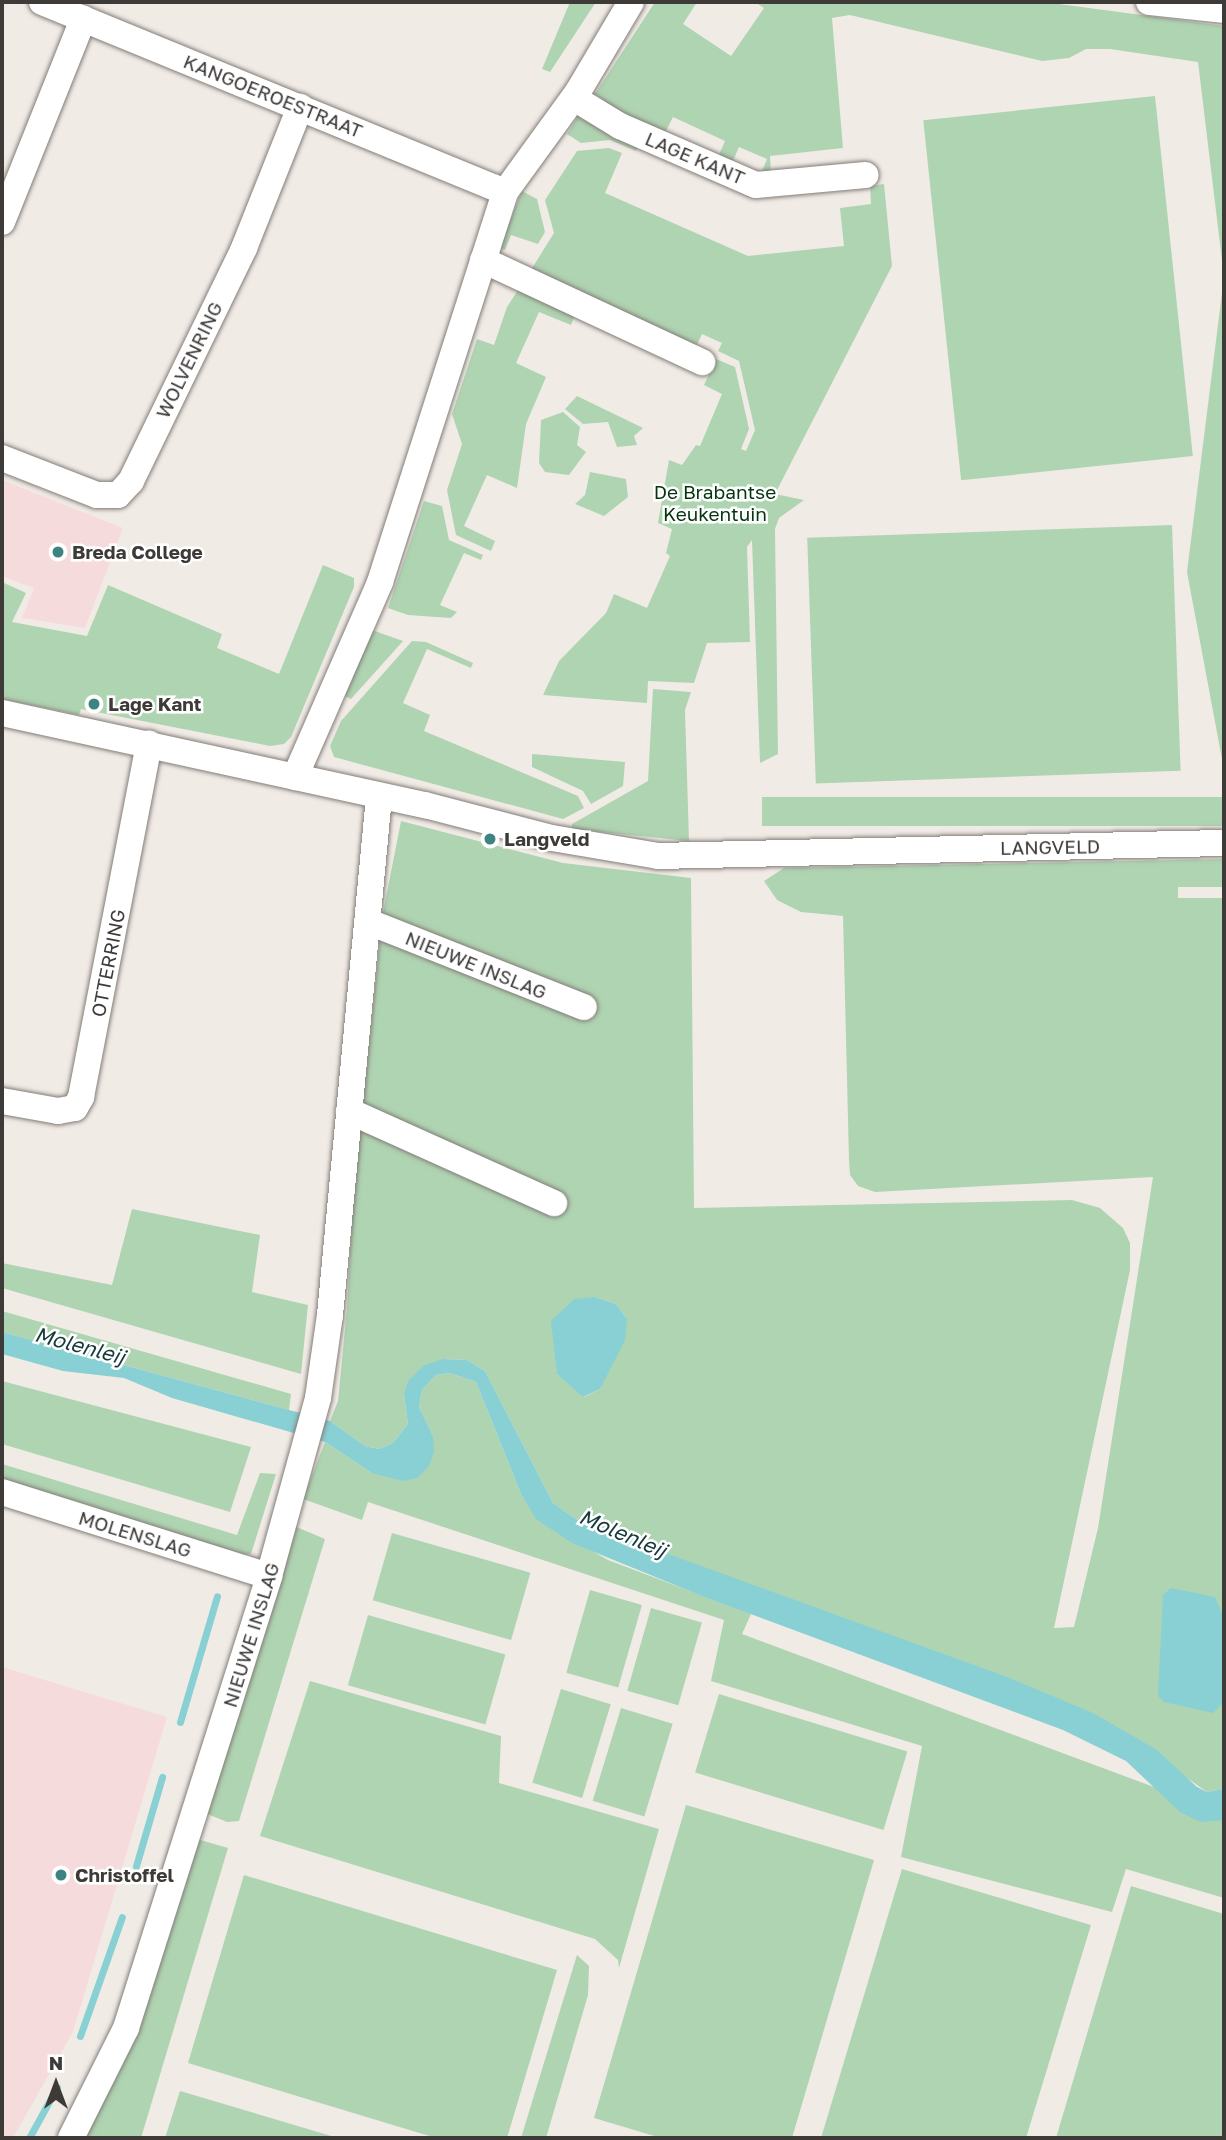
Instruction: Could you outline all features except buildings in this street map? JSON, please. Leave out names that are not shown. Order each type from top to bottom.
[{"type":"street","name":"KANGOEROESTRAAT","points":[[42,2],[505,192]]},
{"type":"street","points":[[295,777],[380,582],[505,192],[574,98],[631,2]]},
{"type":"street","points":[[1159,2],[1224,10]]},
{"type":"street","points":[[2,222],[83,19]]},
{"type":"street","name":"LAGE KANT","points":[[574,98],[620,126],[756,185],[866,175]]},
{"type":"street","name":"WOLVENRING","points":[[2,458],[97,495],[118,495],[131,481],[244,248],[300,107]]},
{"type":"street","points":[[483,260],[702,362]]},
{"type":"street","points":[[2,713],[149,743],[379,797]]},
{"type":"street","name":"OTTERRING","points":[[2,1101],[58,1111],[75,1108],[81,1097],[149,743]]},
{"type":"street","name":"LANGVELD","points":[[379,797],[552,838],[658,856],[1224,842]]},
{"type":"street","name":"NIEUWE INSLAG","points":[[71,2138],[126,2028],[269,1576],[318,1398],[369,922],[379,797]]},
{"type":"street","name":"NIEUWE INSLAG","points":[[369,922],[584,1007]]},
{"type":"street","points":[[349,1111],[554,1203]]},
{"type":"street","name":"MOLENSLAG","points":[[2,1492],[269,1576]]},
{"type":"shaded area","name":"Breda College","points":[[2,480],[123,528],[85,628],[22,618],[34,588],[2,576]]},
{"type":"shaded area","name":"Christoffel","points":[[2,1667],[167,1717],[73,2032],[13,2138],[2,2138]]},
{"type":"green space","points":[[570,2],[596,2],[550,72],[542,69]]},
{"type":"green space","points":[[655,2],[697,2],[683,24],[731,56],[764,8],[755,2],[1044,2],[1224,26],[1224,277],[1198,62],[1110,49],[1086,49],[1069,58],[1042,61],[850,15],[832,18],[843,148],[770,156],[771,174],[760,176],[767,159],[739,147],[732,163],[718,157],[725,141],[673,117],[665,133],[625,116],[595,94]]},
{"type":"green space","points":[[1155,96],[1193,456],[961,480],[923,120]]},
{"type":"green space","points":[[581,112],[639,146],[636,151],[610,140],[581,143],[567,134]]},
{"type":"green space","name":"De Brabantse Keukentuin","points":[[609,148],[622,153],[605,193],[748,256],[844,246],[840,208],[871,204],[870,186],[884,184],[892,266],[775,494],[804,500],[779,518],[775,529],[778,754],[760,763],[752,540],[747,547],[750,642],[707,643],[694,683],[648,681],[647,703],[543,695],[559,661],[606,613],[614,594],[647,608],[670,556],[666,553],[672,529],[658,523],[669,460],[682,465],[696,445],[700,446],[722,394],[704,385],[716,359],[735,367],[749,429],[741,449],[746,451],[755,430],[739,361],[718,351],[722,343],[702,334],[694,351],[529,273],[554,233],[545,200],[577,151]]},
{"type":"green space","points":[[522,191],[537,199],[545,232],[538,244],[511,235],[505,250],[499,248]]},
{"type":"green space","points":[[1224,277],[1224,770],[1187,572]]},
{"type":"green space","points":[[522,284],[576,312],[571,325],[539,312],[516,363],[546,377],[526,424],[517,488],[487,475],[464,526],[495,541],[491,551],[456,535],[447,490],[462,444],[452,414],[477,339],[494,345],[507,307]]},
{"type":"green space","points":[[577,396],[643,428],[634,436],[637,445],[617,447],[608,422],[583,424],[565,409]]},
{"type":"green space","points":[[563,412],[580,427],[577,445],[586,452],[569,475],[545,472],[539,463],[541,420]]},
{"type":"green space","points":[[590,472],[626,479],[628,497],[604,516],[575,504],[585,495]]},
{"type":"green space","points":[[424,501],[442,506],[449,540],[483,555],[481,560],[464,553],[440,605],[457,612],[451,618],[408,615],[388,608]]},
{"type":"green space","points":[[1172,525],[1181,771],[816,784],[807,538]]},
{"type":"green space","points":[[323,565],[354,578],[354,587],[291,737],[284,744],[270,746],[81,709],[79,715],[2,699],[2,582],[26,593],[12,622],[87,636],[108,585],[222,634],[217,648],[279,674]]},
{"type":"green space","points":[[372,630],[403,641],[351,699],[345,696]]},
{"type":"green space","points":[[412,641],[426,642],[473,663],[471,668],[427,649],[403,703],[430,715],[424,731],[578,796],[584,808],[563,819],[334,757],[330,746],[341,721]]},
{"type":"green space","points":[[653,689],[691,692],[685,710],[689,841],[572,829],[572,824],[648,781]]},
{"type":"green space","points":[[532,754],[625,762],[623,786],[591,804],[583,791],[532,767]]},
{"type":"green space","points":[[762,797],[1224,797],[1224,826],[762,826]]},
{"type":"green space","points":[[401,821],[563,863],[691,878],[694,1208],[1072,1200],[1100,1208],[1123,1228],[1130,1243],[1130,1270],[1054,1628],[1074,1627],[1098,1528],[1153,1177],[875,1192],[858,1186],[850,1175],[849,1160],[843,916],[801,912],[777,900],[764,881],[784,868],[1224,859],[1224,887],[1178,887],[1178,898],[1224,898],[1224,1789],[1207,1792],[1183,1775],[702,1568],[580,1522],[553,1503],[485,1371],[467,1360],[443,1359],[404,1395],[408,1424],[393,1443],[379,1449],[365,1446],[330,1421],[338,1401],[347,1309],[357,1129],[550,1211],[362,1110],[380,940],[593,999],[383,913]],"holes":[[[595,1297],[616,1304],[627,1319],[600,1389],[584,1397],[557,1374]]]},
{"type":"green space","points":[[132,1209],[260,1235],[252,1292],[308,1305],[301,1374],[2,1288],[2,1263],[112,1285]]},
{"type":"green space","points":[[2,1311],[291,1394],[289,1410],[2,1332]]},
{"type":"green space","points":[[450,1373],[476,1382],[521,1494],[537,1519],[608,1560],[751,1614],[742,1634],[1224,1813],[1224,1898],[1126,1869],[1112,1912],[901,1857],[922,1746],[711,1681],[724,1620],[368,1502],[362,1520],[303,1499],[325,1442],[372,1473],[433,1436],[419,1407],[422,1390],[436,1375]]},
{"type":"green space","points":[[2,1381],[251,1447],[230,1512],[2,1444]]},
{"type":"green space","points":[[2,1464],[237,1535],[260,1473],[276,1474],[251,1554],[242,1555],[2,1482]]},
{"type":"green space","points":[[294,1526],[325,1539],[239,1821],[227,1822],[205,1813]]},
{"type":"green space","points":[[392,1533],[530,1573],[511,1640],[373,1600]]},
{"type":"green space","points":[[590,1590],[642,1605],[618,1688],[566,1673]]},
{"type":"green space","points":[[651,1608],[702,1623],[678,1705],[627,1691]]},
{"type":"green space","points":[[368,1615],[505,1654],[485,1725],[348,1685]]},
{"type":"green space","points":[[310,1681],[501,1736],[499,1783],[659,1829],[619,1968],[618,1960],[595,1939],[260,1836]]},
{"type":"green space","points":[[561,1689],[611,1704],[582,1798],[532,1783]]},
{"type":"green space","points":[[719,1694],[907,1752],[883,1830],[695,1772]]},
{"type":"green space","points":[[621,1708],[673,1724],[644,1817],[593,1801]]},
{"type":"green space","points":[[686,1805],[874,1860],[792,2138],[661,2138],[594,2118]]},
{"type":"green space","points":[[197,1839],[228,1848],[141,2138],[85,2138]]},
{"type":"green space","points":[[902,1869],[1091,1925],[1026,2138],[821,2138]]},
{"type":"green space","points":[[244,1875],[557,1970],[507,2138],[436,2138],[188,2063]]},
{"type":"green space","points":[[1131,1886],[1224,1914],[1224,2138],[1056,2138]]},
{"type":"green space","points":[[577,1955],[589,1966],[588,1995],[546,2138],[521,2138]]},
{"type":"green space","points":[[180,2091],[338,2138],[165,2138]]},
{"type":"water","points":[[595,1297],[616,1304],[627,1319],[625,1340],[600,1389],[583,1397],[557,1374],[551,1321],[574,1299]]},
{"type":"water","points":[[2,1332],[330,1421],[365,1446],[379,1449],[393,1443],[408,1424],[404,1395],[408,1381],[423,1366],[443,1359],[467,1360],[485,1371],[553,1503],[580,1522],[1007,1677],[1093,1713],[1157,1750],[1197,1787],[1207,1792],[1224,1789],[1224,1820],[1201,1822],[1180,1812],[1126,1761],[1063,1730],[702,1596],[572,1543],[536,1519],[521,1494],[476,1382],[450,1373],[436,1375],[422,1390],[419,1407],[433,1436],[434,1452],[429,1466],[417,1478],[403,1481],[372,1473],[325,1442],[172,1398],[124,1378],[63,1371],[2,1354]]},
{"type":"water","points":[[1171,1588],[1215,1597],[1223,1615],[1222,1704],[1213,1713],[1164,1702],[1158,1696],[1163,1595]]},
{"type":"waterway","points":[[180,1722],[217,1596]]},
{"type":"waterway","points":[[136,1866],[162,1777]]},
{"type":"waterway","points":[[80,2036],[122,1917]]},
{"type":"waterway","points":[[29,2138],[57,2087]]},
{"type":"place","name":"Breda College","points":[[58,552]]},
{"type":"place","name":"Lage Kant","points":[[94,704]]},
{"type":"place","name":"Langveld","points":[[490,839]]},
{"type":"place","name":"Christoffel","points":[[61,1875]]},
{"type":"water label","name":"Molenleij","points":[[80,1345]]},
{"type":"water label","name":"Molenleij","points":[[623,1533]]}]
